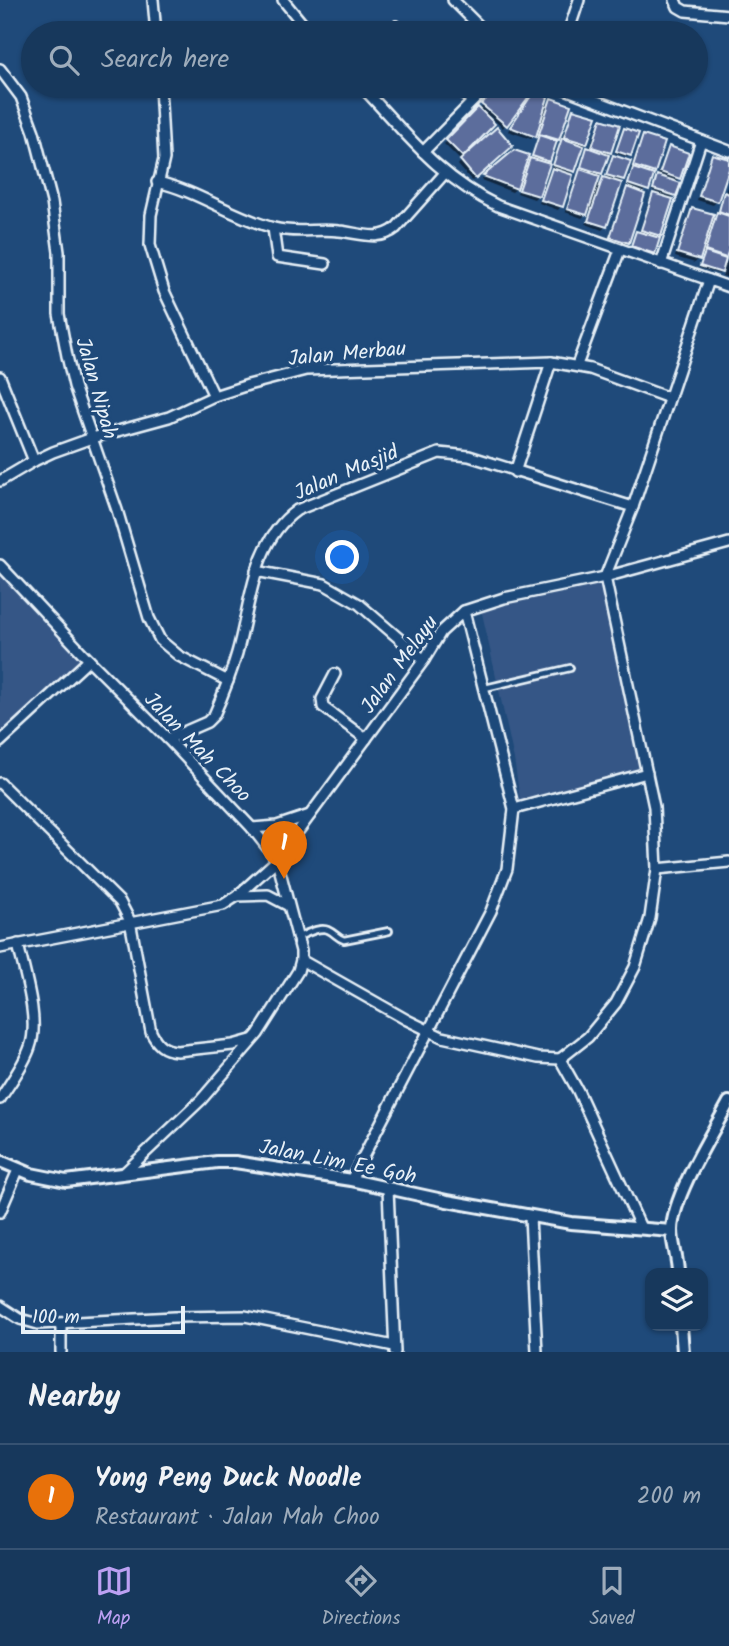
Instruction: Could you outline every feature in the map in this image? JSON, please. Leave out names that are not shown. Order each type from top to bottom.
[{"type":"street","points":[[153,0],[155,21]]},
{"type":"street","points":[[283,0],[300,21]]},
{"type":"street","points":[[453,0],[474,21]]},
{"type":"street","points":[[572,21],[579,0]]},
{"type":"street","points":[[675,0],[678,7],[685,11],[729,15]]},
{"type":"street","name":"Jalan Nipah","points":[[0,69],[21,97]]},
{"type":"street","name":"Jalan Nipah","points":[[22,98],[29,113],[52,202],[59,252],[59,314],[74,386],[117,510],[149,618],[160,640],[179,656],[228,681]]},
{"type":"street","points":[[161,98],[164,159],[149,229],[150,245],[164,291],[214,396]]},
{"type":"street","points":[[372,98],[423,152],[470,192],[498,206],[729,287]]},
{"type":"street","points":[[423,152],[476,98]]},
{"type":"street","points":[[588,98],[729,151]]},
{"type":"street","points":[[661,264],[701,141]]},
{"type":"street","points":[[157,182],[189,192],[273,228],[300,231],[334,230],[379,237],[387,235],[445,173]]},
{"type":"street","points":[[273,228],[277,257],[325,264]]},
{"type":"street","points":[[578,365],[620,250]]},
{"type":"street","points":[[124,1173],[201,1100],[253,1040],[298,971],[301,960],[442,1037],[538,1058],[560,1059],[579,1045],[602,1022],[625,987],[638,959],[650,918],[657,869],[654,807],[605,577],[633,507],[709,281]]},
{"type":"street","points":[[515,472],[551,362]]},
{"type":"street","name":"Jalan Merbau","points":[[0,481],[34,461],[92,438],[169,417],[248,384],[306,370],[551,362],[578,365],[669,398]]},
{"type":"street","points":[[0,377],[34,461]]},
{"type":"street","name":"Jalan Masjid","points":[[168,738],[207,722],[214,715],[237,653],[256,571],[285,518],[297,510],[439,453],[453,453],[633,507]]},
{"type":"street","name":"Jalan Melayu","points":[[237,896],[277,860],[424,660],[441,632],[464,611],[504,598],[605,577],[729,543]]},
{"type":"street","name":"Jalan Mah Choo","points":[[0,565],[89,660],[168,738],[252,828],[277,860],[301,960]]},
{"type":"street","points":[[256,571],[324,584],[342,593],[359,604],[424,660]]},
{"type":"street","points":[[351,1180],[499,890],[507,869],[514,809],[464,611]]},
{"type":"street","points":[[0,742],[89,660]]},
{"type":"street","points":[[335,674],[321,702],[366,738]]},
{"type":"street","points":[[514,809],[647,773]]},
{"type":"street","points":[[0,783],[120,902],[131,921],[151,1032],[160,1046],[177,1051],[253,1040]]},
{"type":"street","points":[[252,828],[292,823],[311,814]]},
{"type":"street","points":[[657,869],[729,862]]},
{"type":"street","points":[[0,947],[215,907],[237,896],[268,895],[288,905]]},
{"type":"street","points":[[0,1099],[30,1048],[33,1033],[31,1007],[18,944]]},
{"type":"street","points":[[560,1059],[579,1091],[641,1228]]},
{"type":"street","points":[[677,1268],[672,1231],[682,1191],[729,1102]]},
{"type":"street","name":"Jalan Lim Ee Goh","points":[[0,1161],[18,1170],[66,1181],[235,1162],[351,1180],[530,1217],[672,1231]]},
{"type":"street","points":[[0,1212],[18,1170]]},
{"type":"street","points":[[0,1306],[20,1319],[38,1324],[245,1316],[394,1349],[388,1189]]},
{"type":"street","points":[[530,1217],[537,1352]]},
{"type":"street","points":[[61,1324],[61,1352]]},
{"type":"street","points":[[681,1331],[682,1352]]},
{"type":"lane","points":[[466,98],[471,103]]},
{"type":"lane","points":[[484,688],[570,668]]},
{"type":"lane","points":[[297,937],[322,929],[327,929],[344,940],[389,931]]},
{"type":"shaded area","points":[[0,572],[84,658],[0,738]]},
{"type":"shaded area","points":[[611,578],[651,767],[520,800],[514,759],[482,613],[503,602]]},
{"type":"building","points":[[488,98],[528,98],[507,126],[481,104]]},
{"type":"building","points":[[530,98],[548,98],[536,137],[510,127]]},
{"type":"building","points":[[551,98],[571,105],[559,140],[539,134]]},
{"type":"building","points":[[478,107],[495,124],[463,157],[446,140]]},
{"type":"building","points":[[573,109],[597,116],[587,144],[564,137]]},
{"type":"building","points":[[601,119],[620,125],[611,153],[592,147]]},
{"type":"building","points":[[497,127],[513,146],[476,179],[460,160]]},
{"type":"building","points":[[624,128],[639,133],[631,156],[616,151]]},
{"type":"building","points":[[539,135],[557,141],[550,162],[532,156]]},
{"type":"building","points":[[643,135],[665,142],[655,173],[633,166]]},
{"type":"building","points":[[562,138],[584,146],[575,172],[553,165]]},
{"type":"building","points":[[669,146],[689,153],[680,179],[660,172]]},
{"type":"building","points":[[587,147],[609,155],[602,174],[581,167]]},
{"type":"building","points":[[514,150],[529,155],[517,189],[483,176]]},
{"type":"building","points":[[712,154],[729,159],[729,169],[718,202],[699,196]]},
{"type":"building","points":[[613,155],[631,161],[624,180],[606,175]]},
{"type":"building","points":[[530,158],[550,164],[539,196],[519,190]]},
{"type":"building","points":[[552,168],[573,175],[563,207],[541,200]]},
{"type":"building","points":[[633,168],[654,175],[649,191],[628,184]]},
{"type":"building","points":[[580,169],[600,176],[587,215],[567,209]]},
{"type":"building","points":[[657,175],[681,183],[676,196],[653,189]]},
{"type":"building","points":[[603,177],[622,183],[607,227],[588,221]]},
{"type":"building","points":[[627,187],[645,194],[629,243],[610,237]]},
{"type":"building","points":[[724,192],[729,194],[729,215],[719,211]]},
{"type":"building","points":[[653,193],[673,199],[661,236],[641,230]]},
{"type":"building","points":[[692,208],[714,214],[700,260],[677,253]]},
{"type":"building","points":[[717,212],[729,216],[729,249],[726,258],[705,251]]},
{"type":"building","points":[[636,231],[660,238],[655,254],[631,246]]},
{"type":"building","points":[[705,252],[726,259],[722,273],[700,266]]},
{"type":"place","name":"Yong Peng Duck Noodle","points":[[284,879]]}]
